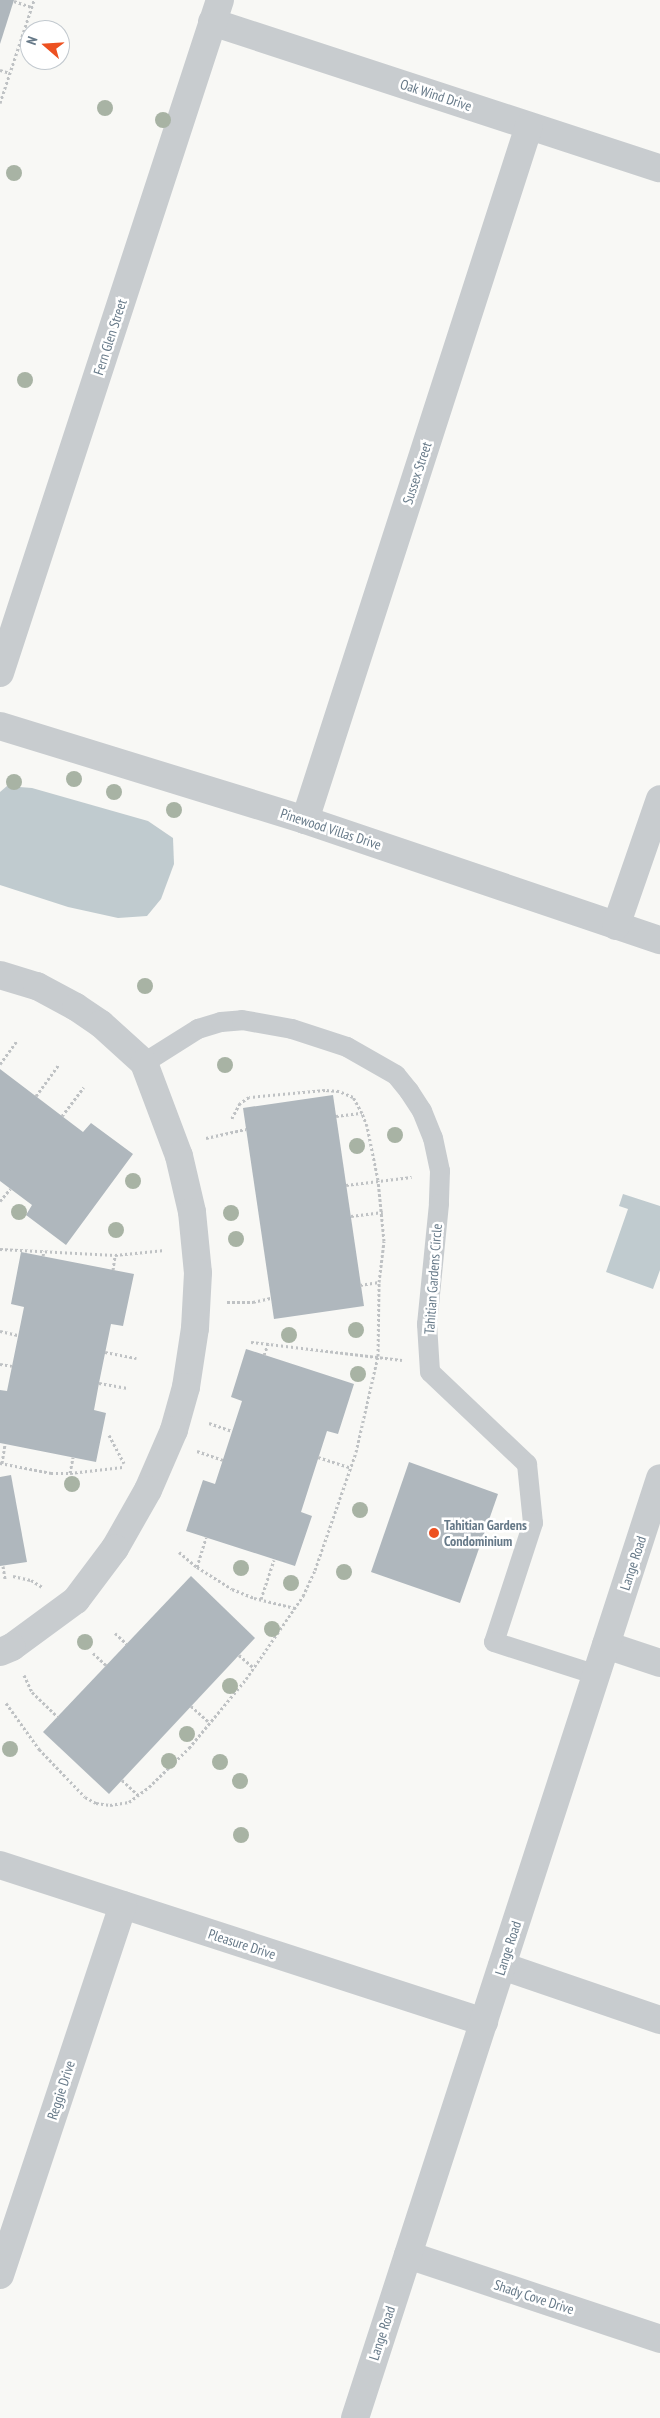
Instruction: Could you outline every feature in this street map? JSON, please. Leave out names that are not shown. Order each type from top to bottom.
[{"type":"street","name":"Oak Wind Drive","points":[[216,11],[529,126],[660,168]]},
{"type":"street","name":"Fern Glen Street","points":[[0,674],[216,11]]},
{"type":"street","name":"Sussex Street","points":[[305,820],[529,126]]},
{"type":"street","name":"Pinewood Villas Drive","points":[[0,726],[305,820],[660,940]]},
{"type":"street","points":[[616,926],[660,798]]},
{"type":"street","points":[[0,975],[37,986],[76,1007],[101,1024],[144,1063],[175,1145],[192,1212],[196,1248],[197,1303],[186,1387],[174,1430],[148,1490],[114,1548],[76,1600],[5,1650]]},
{"type":"street","name":"Lange Road","points":[[355,2418],[660,1478]]},
{"type":"street","points":[[606,1645],[660,1663]]},
{"type":"street","name":"Pleasure Drive","points":[[0,1865],[484,2022]]},
{"type":"street","name":"Reggie Drive","points":[[0,2275],[123,1905]]},
{"type":"street","points":[[502,1966],[660,2020]]},
{"type":"street","name":"Shady Cove Drive","points":[[408,2255],[660,2339]]},
{"type":"lane","name":"Tahitian Gardens Circle","points":[[144,1063],[198,1029],[221,1022],[242,1020],[292,1029],[347,1047],[396,1075],[409,1091],[422,1111],[433,1138],[440,1175],[439,1204],[427,1324],[430,1372],[527,1464],[533,1523],[494,1642],[597,1675]]},
{"type":"path","points":[[0,103],[34,0]]},
{"type":"path","points":[[14,1],[31,7]]},
{"type":"path","points":[[0,70],[10,73]]},
{"type":"path","points":[[0,1064],[17,1041]]},
{"type":"path","points":[[36,1096],[59,1064]]},
{"type":"path","points":[[62,1116],[84,1087]]},
{"type":"path","points":[[6,1703],[39,1749],[85,1797],[96,1803],[110,1805],[129,1802],[148,1787],[189,1748],[254,1668],[295,1608],[314,1570],[351,1468],[378,1356],[379,1282],[384,1242],[383,1212],[378,1180],[367,1126],[362,1113],[353,1097],[339,1091],[325,1090],[249,1098],[240,1103],[231,1120]]},
{"type":"path","points":[[336,1116],[362,1113]]},
{"type":"path","points":[[175,1145],[246,1129]]},
{"type":"path","points":[[346,1185],[378,1180],[440,1175]]},
{"type":"path","points":[[0,1201],[10,1189]]},
{"type":"path","points":[[351,1216],[383,1212]]},
{"type":"path","points":[[0,1249],[116,1255],[196,1248]]},
{"type":"path","points":[[43,1256],[44,1251]]},
{"type":"path","points":[[112,1270],[116,1255]]},
{"type":"path","points":[[360,1285],[379,1282]]},
{"type":"path","points":[[197,1303],[253,1302],[271,1298]]},
{"type":"path","points":[[0,1332],[18,1336]]},
{"type":"path","points":[[251,1342],[378,1356],[430,1364]]},
{"type":"path","points":[[264,1355],[268,1344]]},
{"type":"path","points":[[106,1352],[136,1358]]},
{"type":"path","points":[[0,1364],[12,1366]]},
{"type":"path","points":[[99,1383],[128,1388]]},
{"type":"path","points":[[5,1444],[1,1463],[51,1473],[70,1473],[113,1467],[127,1468],[109,1435]]},
{"type":"path","points":[[70,1473],[73,1458]]},
{"type":"path","points":[[318,1458],[351,1468]]},
{"type":"path","points":[[197,1567],[206,1537]]},
{"type":"path","points":[[179,1552],[197,1567],[232,1589],[261,1600],[295,1608]]},
{"type":"path","points":[[261,1600],[274,1560]]},
{"type":"path","points":[[3,1566],[5,1579]]},
{"type":"path","points":[[115,1633],[127,1644]]},
{"type":"path","points":[[5,1650],[32,1692],[58,1717]]},
{"type":"path","points":[[93,1653],[106,1665]]},
{"type":"path","points":[[239,1655],[254,1668]]},
{"type":"path","points":[[191,1706],[210,1723]]},
{"type":"path","points":[[122,1780],[138,1795]]},
{"type":"shaded area","points":[[7,786],[32,788],[148,821],[173,838],[174,864],[161,899],[147,916],[118,918],[68,907],[0,885],[0,792]]},
{"type":"shaded area","points":[[623,1194],[660,1206],[660,1270],[653,1289],[606,1272],[628,1209],[619,1206]]},
{"type":"building","points":[[0,0],[14,0],[0,44]]},
{"type":"building","points":[[0,1069],[83,1132],[91,1123],[133,1154],[66,1245],[26,1215],[32,1205],[0,1181]]},
{"type":"building","points":[[333,1095],[364,1306],[274,1319],[243,1108]]},
{"type":"building","points":[[21,1252],[134,1274],[123,1326],[111,1324],[99,1383],[94,1410],[106,1413],[96,1462],[0,1443],[0,1390],[7,1391],[24,1307],[11,1304]]},
{"type":"building","points":[[246,1349],[354,1384],[338,1434],[327,1431],[301,1512],[312,1516],[295,1566],[186,1531],[203,1480],[215,1484],[242,1401],[231,1397]]},
{"type":"building","name":"Tahitian Gardens Condominium","points":[[409,1462],[498,1494],[460,1603],[371,1572]]},
{"type":"building","points":[[11,1475],[27,1562],[0,1566],[0,1477]]},
{"type":"building","points":[[191,1576],[255,1638],[109,1794],[43,1732]]},
{"type":"place","name":"Tahitian Gardens Condominium","points":[[434,1533]]}]
